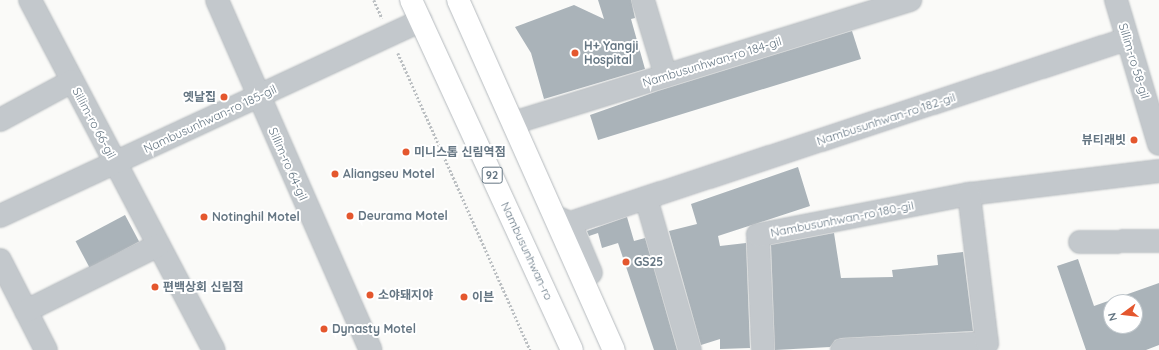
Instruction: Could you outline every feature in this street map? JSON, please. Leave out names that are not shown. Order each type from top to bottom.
[{"type":"main road","name":"Nambusunhwan-ro","points":[[412,0],[572,350]]},
{"type":"main road","points":[[458,0],[513,123],[562,220],[614,350]]},
{"type":"street","name":"Sillim-ro 66-gil","points":[[30,0],[214,350]]},
{"type":"street","name":"Sillim-ro 64-gil","points":[[217,0],[258,97],[371,350]]},
{"type":"street","points":[[643,0],[666,76]]},
{"type":"street","name":"Nambusunhwan-ro 184-gil","points":[[513,123],[910,0]]},
{"type":"street","name":"Sillim-ro 58-gil","points":[[1116,0],[1159,144]]},
{"type":"street","name":"Nambusunhwan-ro 185-gil","points":[[0,216],[421,21]]},
{"type":"street","name":"Nambusunhwan-ro 182-gil","points":[[562,220],[646,198],[1127,40]]},
{"type":"street","points":[[0,120],[72,81]]},
{"type":"street","name":"Nambusunhwan-ro 180-gil","points":[[763,350],[758,235],[969,194],[1159,170]]},
{"type":"street","points":[[842,350],[987,346],[969,194]]},
{"type":"street","points":[[646,198],[690,350]]},
{"type":"street","points":[[562,220],[623,350]]},
{"type":"street","points":[[1080,242],[1159,241]]},
{"type":"street","points":[[26,311],[158,245]]},
{"type":"street","points":[[0,260],[46,350]]},
{"type":"path","points":[[374,0],[530,350]]},
{"type":"building","points":[[598,0],[631,0],[635,18],[631,19],[645,69],[544,99],[531,53],[515,27],[574,5],[604,19]]},
{"type":"building","points":[[852,31],[861,59],[598,140],[590,115],[658,91]]},
{"type":"building","points":[[798,167],[810,206],[718,236],[720,246],[746,243],[750,348],[720,349],[720,339],[701,345],[669,231],[697,224],[691,204]]},
{"type":"building","points":[[125,215],[139,241],[90,268],[76,241]]},
{"type":"building","points":[[627,217],[634,241],[645,238],[677,350],[654,350],[618,243],[602,248],[598,233],[589,236],[587,231]]},
{"type":"building","points":[[834,233],[841,278],[893,277],[892,270],[938,265],[937,255],[963,252],[973,331],[841,338],[835,340],[830,347],[775,350],[771,245]]},
{"type":"building","points":[[1078,259],[1094,306],[1103,303],[1103,334],[1143,334],[1143,294],[1128,294],[1159,283],[1159,345],[1146,350],[1086,350],[1057,266]]},
{"type":"place","name":"H+ Yangji Hospital","points":[[575,53]]},
{"type":"place","name":"옛날집","points":[[224,97]]},
{"type":"place","name":"뷰티래빗","points":[[1134,140]]},
{"type":"place","name":"미니스톱 신림역점","points":[[406,152]]},
{"type":"place","name":"Aliangseu Motel","points":[[335,174]]},
{"type":"place","name":"Deurama Motel","points":[[350,216]]},
{"type":"place","name":"Notinghil Motel","points":[[204,217]]},
{"type":"place","name":"GS25","points":[[626,262]]},
{"type":"place","name":"편백상회 신림점","points":[[155,287]]},
{"type":"place","name":"소야돼지야","points":[[370,295]]},
{"type":"place","name":"이븐","points":[[464,297]]},
{"type":"place","name":"Dynasty Motel","points":[[324,329]]}]
